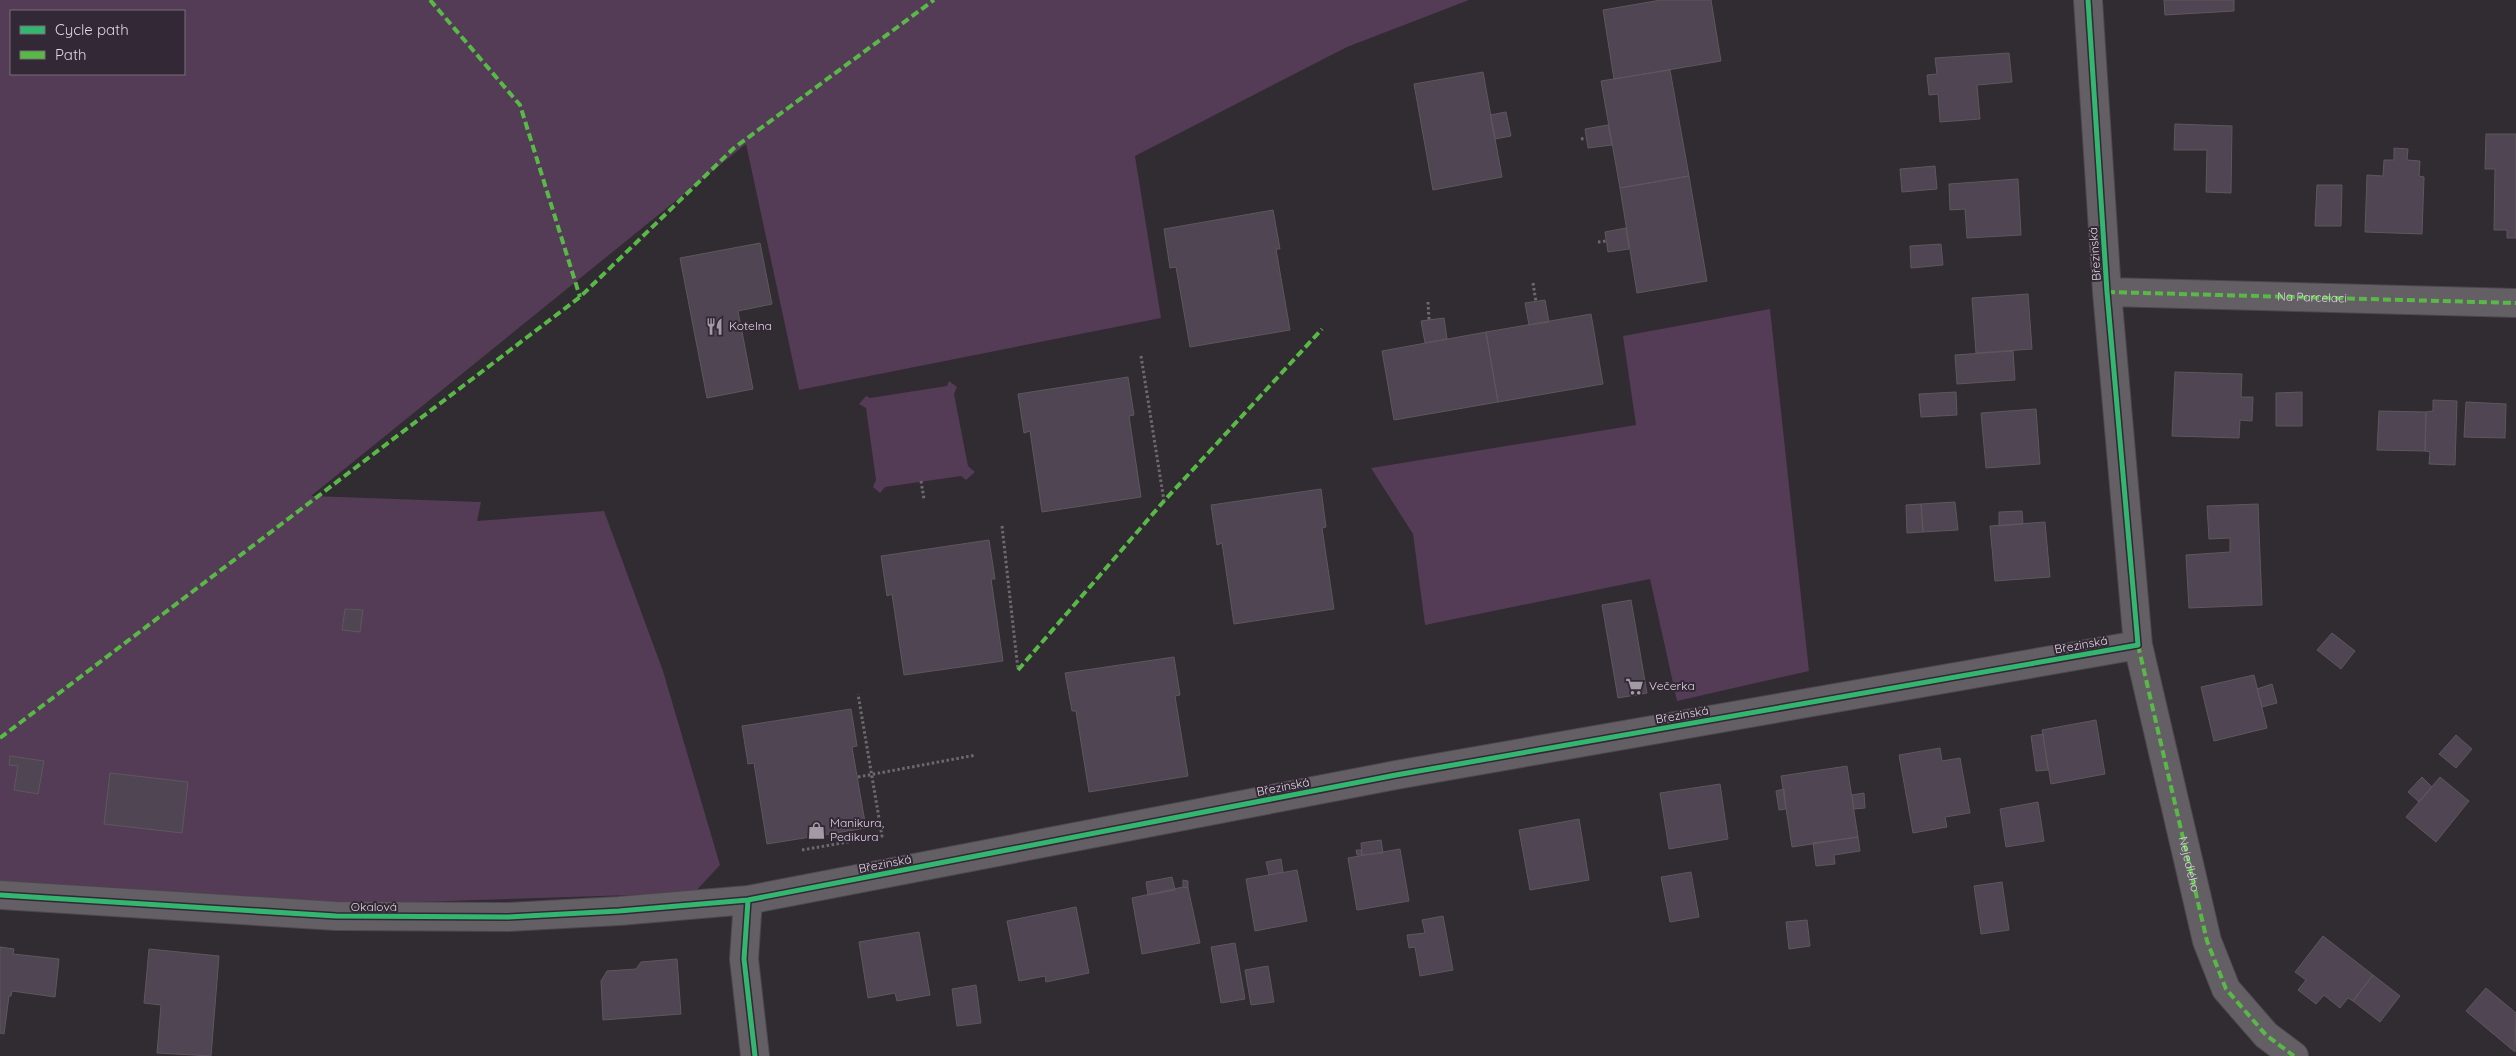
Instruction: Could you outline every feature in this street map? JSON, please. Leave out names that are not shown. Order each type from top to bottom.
[{"type":"street","name":"Březinská","points":[[748,900],[1396,775],[2138,645],[2107,292],[2088,0]]},
{"type":"street","name":"Na Parcelaci","points":[[2107,292],[2516,303]]},
{"type":"street","name":"Nejedlého","points":[[2138,645],[2207,941],[2226,989],[2266,1035],[2294,1056]]},
{"type":"street","name":"Okalová","points":[[0,896],[375,917],[508,917],[619,911],[748,900]]},
{"type":"street","points":[[748,900],[744,960],[755,1056]]},
{"type":"path","points":[[1581,139],[1586,138]]},
{"type":"path","points":[[1598,242],[1606,241]]},
{"type":"path","points":[[1533,283],[1536,302]]},
{"type":"path","points":[[1428,302],[1430,320]]},
{"type":"path","points":[[1141,356],[1164,501]]},
{"type":"path","points":[[921,481],[924,499]]},
{"type":"path","points":[[1002,526],[1018,670]]},
{"type":"path","points":[[802,850],[882,836],[858,694]]},
{"type":"path","points":[[858,777],[976,755]]},
{"type":"shaded area","points":[[0,0],[1469,0],[1347,47],[1135,156],[1161,318],[799,390],[746,144],[311,496],[481,502],[477,521],[604,511],[663,671],[720,865],[694,893],[354,904],[0,890]]},
{"type":"shaded area","points":[[1770,309],[1809,671],[1677,701],[1650,579],[1425,625],[1413,534],[1371,468],[1636,425],[1623,336]]},
{"type":"shaded area","points":[[949,381],[957,387],[954,394],[968,466],[975,472],[966,480],[961,476],[885,487],[880,493],[873,487],[876,480],[866,408],[859,404],[866,396],[870,398],[947,386]]},
{"type":"building","points":[[1661,0],[1711,0],[1721,61],[1614,79],[1603,10]]},
{"type":"building","points":[[2164,0],[2234,0],[2234,11],[2165,15]]},
{"type":"building","points":[[2009,53],[2012,82],[1977,85],[1980,119],[1940,122],[1938,94],[1929,95],[1927,75],[1937,74],[1935,58]]},
{"type":"building","points":[[1670,70],[1689,176],[1620,188],[1601,81]]},
{"type":"building","points":[[1483,72],[1502,177],[1433,190],[1414,84]]},
{"type":"building","points":[[1506,112],[1511,136],[1495,139],[1490,115]]},
{"type":"building","points":[[2175,124],[2232,126],[2231,193],[2206,192],[2207,150],[2174,150]]},
{"type":"building","points":[[1608,125],[1612,145],[1588,148],[1585,129]]},
{"type":"building","points":[[2486,134],[2516,134],[2516,238],[2507,238],[2507,230],[2494,230],[2495,169],[2485,169]]},
{"type":"building","points":[[2394,148],[2408,149],[2407,160],[2420,161],[2419,176],[2424,177],[2422,234],[2365,232],[2367,175],[2383,176],[2384,160],[2394,160]]},
{"type":"building","points":[[1935,166],[1937,189],[1902,192],[1900,169]]},
{"type":"building","points":[[1689,176],[1707,281],[1637,293],[1620,188]]},
{"type":"building","points":[[2018,179],[2021,235],[1967,238],[1965,209],[1950,210],[1949,184]]},
{"type":"building","points":[[2317,185],[2342,185],[2341,226],[2315,226]]},
{"type":"building","points":[[1273,210],[1280,249],[1276,249],[1290,330],[1190,347],[1176,267],[1170,268],[1164,229]]},
{"type":"building","points":[[1626,228],[1629,249],[1608,252],[1605,232]]},
{"type":"building","points":[[760,243],[772,304],[738,311],[753,389],[707,398],[680,258]]},
{"type":"building","points":[[1941,244],[1943,265],[1911,268],[1910,246]]},
{"type":"building","points":[[2028,294],[2032,349],[1976,353],[1972,298]]},
{"type":"building","points":[[1545,300],[1549,322],[1529,325],[1525,303]]},
{"type":"building","points":[[1591,314],[1603,384],[1498,402],[1486,332]]},
{"type":"building","points":[[1444,318],[1447,339],[1425,343],[1421,321]]},
{"type":"building","points":[[1486,332],[1498,402],[1394,420],[1382,351]]},
{"type":"building","points":[[2013,351],[2015,380],[1957,384],[1955,355]]},
{"type":"building","points":[[2175,372],[2242,374],[2241,397],[2253,397],[2252,421],[2240,420],[2239,438],[2172,436]]},
{"type":"building","points":[[1128,377],[1134,415],[1129,416],[1141,497],[1042,512],[1030,431],[1024,433],[1018,394]]},
{"type":"building","points":[[1956,392],[1957,415],[1921,417],[1919,394]]},
{"type":"building","points":[[2302,392],[2302,426],[2276,426],[2276,393]]},
{"type":"building","points":[[2433,400],[2457,401],[2455,465],[2429,464],[2430,452],[2425,451],[2426,412],[2433,411]]},
{"type":"building","points":[[2466,402],[2506,404],[2505,438],[2464,437]]},
{"type":"building","points":[[2036,409],[2040,464],[1986,468],[1981,413]]},
{"type":"building","points":[[2379,411],[2426,412],[2425,451],[2377,450]]},
{"type":"building","points":[[1321,489],[1326,527],[1322,528],[1334,609],[1234,624],[1222,543],[1217,545],[1211,505]]},
{"type":"building","points":[[1955,502],[1958,530],[1923,532],[1921,504]]},
{"type":"building","points":[[1921,504],[1923,532],[1907,533],[1906,505]]},
{"type":"building","points":[[2258,504],[2262,605],[2189,608],[2186,555],[2230,552],[2230,538],[2209,539],[2207,506]]},
{"type":"building","points":[[2022,511],[2023,524],[1999,526],[1999,512]]},
{"type":"building","points":[[2045,522],[2050,577],[1995,581],[1990,526]]},
{"type":"building","points":[[989,540],[995,579],[991,579],[1003,661],[904,675],[892,594],[887,596],[881,556]]},
{"type":"building","points":[[1631,600],[1647,693],[1618,698],[1602,605]]},
{"type":"building","points":[[345,609],[363,610],[360,632],[342,630]]},
{"type":"building","points":[[2332,633],[2355,651],[2341,669],[2317,650]]},
{"type":"building","points":[[1174,657],[1180,695],[1175,696],[1188,776],[1089,792],[1076,711],[1072,711],[1065,673]]},
{"type":"building","points":[[2254,675],[2267,728],[2214,741],[2201,687]]},
{"type":"building","points":[[2272,684],[2277,703],[2262,707],[2257,689]]},
{"type":"building","points":[[851,709],[857,746],[852,747],[866,828],[767,844],[754,763],[748,764],[742,726]]},
{"type":"building","points":[[2096,720],[2105,774],[2051,784],[2042,730]]},
{"type":"building","points":[[2043,734],[2048,770],[2036,771],[2031,736]]},
{"type":"building","points":[[2456,735],[2472,749],[2456,768],[2439,754]]},
{"type":"building","points":[[1940,748],[1942,761],[1960,758],[1970,813],[1945,817],[1947,827],[1913,833],[1899,755]]},
{"type":"building","points":[[10,756],[44,761],[38,794],[14,790],[18,766],[9,765]]},
{"type":"building","points":[[1847,766],[1858,837],[1792,847],[1781,776]]},
{"type":"building","points":[[110,773],[188,782],[182,833],[104,824]]},
{"type":"building","points":[[2422,777],[2432,787],[2419,802],[2408,792]]},
{"type":"building","points":[[2440,777],[2469,801],[2436,842],[2406,817]]},
{"type":"building","points":[[1720,784],[1728,839],[1669,849],[1660,793]]},
{"type":"building","points":[[1784,789],[1786,809],[1779,810],[1776,791]]},
{"type":"building","points":[[1864,793],[1865,808],[1854,809],[1852,795]]},
{"type":"building","points":[[2038,802],[2044,841],[2006,847],[2000,809]]},
{"type":"building","points":[[1579,819],[1589,880],[1530,890],[1519,830]]},
{"type":"building","points":[[1858,837],[1860,851],[1834,855],[1835,864],[1816,866],[1813,843]]},
{"type":"building","points":[[1381,840],[1383,853],[1362,855],[1361,843]]},
{"type":"building","points":[[1400,849],[1409,901],[1357,910],[1348,858]]},
{"type":"building","points":[[1356,850],[1361,850],[1362,855],[1357,855]]},
{"type":"building","points":[[1281,859],[1283,872],[1269,875],[1266,862]]},
{"type":"building","points":[[1297,870],[1307,921],[1255,931],[1246,879]]},
{"type":"building","points":[[1691,872],[1699,917],[1670,922],[1661,877]]},
{"type":"building","points":[[1172,877],[1175,890],[1148,895],[1146,882]]},
{"type":"building","points":[[1183,880],[1188,881],[1188,888],[1183,887]]},
{"type":"building","points":[[2002,882],[2009,930],[1981,934],[1974,886]]},
{"type":"building","points":[[1183,887],[1188,888],[1200,943],[1142,954],[1132,898]]},
{"type":"building","points":[[1076,907],[1089,973],[1046,982],[1045,976],[1019,981],[1007,921]]},
{"type":"building","points":[[1443,916],[1453,970],[1420,976],[1415,947],[1409,948],[1407,935],[1425,933],[1422,920]]},
{"type":"building","points":[[1807,920],[1810,946],[1789,949],[1786,922]]},
{"type":"building","points":[[919,932],[930,995],[897,1001],[895,993],[868,998],[859,942]]},
{"type":"building","points":[[2323,936],[2373,975],[2353,1001],[2348,998],[2340,1008],[2324,995],[2316,1004],[2298,990],[2306,980],[2295,972]]},
{"type":"building","points":[[1235,943],[1245,999],[1221,1003],[1211,947]]},
{"type":"building","points":[[0,947],[14,949],[13,954],[59,959],[55,997],[12,991],[11,996],[9,996],[4,1034],[0,1033]]},
{"type":"building","points":[[149,949],[219,956],[211,1056],[157,1053],[161,1005],[144,1003]]},
{"type":"building","points":[[677,959],[681,1014],[603,1020],[601,981],[607,971],[636,969],[641,962]]},
{"type":"building","points":[[1268,966],[1274,1002],[1251,1005],[1245,970]]},
{"type":"building","points":[[2373,975],[2400,996],[2380,1022],[2353,1001]]},
{"type":"building","points":[[976,985],[981,1023],[957,1026],[952,989]]},
{"type":"building","points":[[2486,988],[2516,1013],[2515,1052],[2466,1011]]},
{"type":"marked path","points":[[430,0],[520,105],[580,297]]},
{"type":"marked path","points":[[0,738],[580,297],[734,148],[934,0]]},
{"type":"marked path","points":[[2107,292],[2516,303]]},
{"type":"marked path","points":[[1018,670],[1164,501],[1322,329]]},
{"type":"marked path","points":[[2138,645],[2207,941],[2226,989],[2266,1035],[2294,1056]]},
{"type":"cycle path","points":[[755,1056],[744,959],[748,900],[1396,775],[2138,645],[2107,292],[2088,0]]},
{"type":"cycle path","points":[[0,895],[336,916],[508,917],[619,911],[748,900]]},
{"type":"place","name":"Kotelna","points":[[715,326]]},
{"type":"place","name":"Večerka","points":[[1635,686]]},
{"type":"place","name":"Manikura, Pedikura","points":[[816,830]]}]
